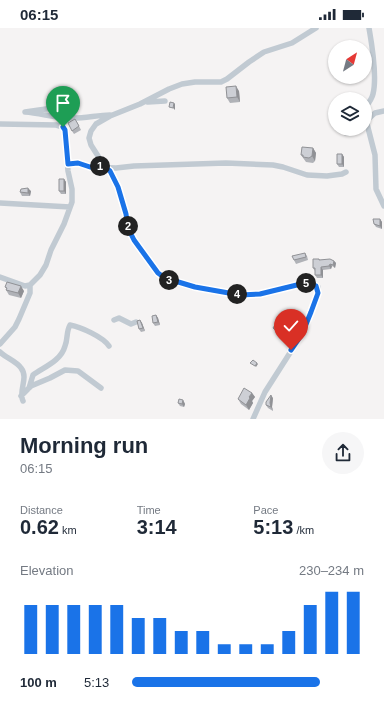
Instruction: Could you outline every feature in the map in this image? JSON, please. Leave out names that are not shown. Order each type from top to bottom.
[{"type":"street","points":[[253,419],[265,392],[302,334],[318,293],[318,288],[314,285],[305,283],[260,294],[240,295],[195,287],[165,278],[158,273],[134,240],[128,228],[126,214],[118,187],[110,171],[105,167],[91,145],[90,136],[91,130],[96,124],[112,115],[140,104],[182,84],[195,82],[221,82],[226,80],[264,52],[292,43],[316,28]]},
{"type":"street","points":[[369,28],[374,87],[372,96]]},
{"type":"street","points":[[140,104],[165,101]]},
{"type":"street","points":[[53,108],[25,112],[41,113],[67,118],[86,118],[112,115]]},
{"type":"street","points":[[372,115],[384,111]]},
{"type":"street","points":[[0,124],[61,125],[65,130],[72,189],[72,202],[64,224],[40,275],[30,284],[25,286],[0,277]]},
{"type":"street","points":[[370,136],[375,155],[376,189],[384,206]]},
{"type":"street","points":[[68,164],[78,163],[90,167],[123,167],[226,163],[273,165],[307,175],[327,176],[346,172]]},
{"type":"street","points":[[0,203],[70,207]]},
{"type":"street","points":[[0,344],[15,327],[19,319],[30,293],[30,284]]},
{"type":"street","points":[[114,320],[119,318],[131,324],[136,322]]},
{"type":"street","points":[[0,352],[20,367],[24,374],[22,399],[29,388],[33,375],[56,360],[62,352],[70,325],[100,338],[109,346]]},
{"type":"street","points":[[29,388],[65,370],[72,370],[84,375],[102,388]]},
{"type":"building","points":[[236,86],[237,97],[227,98],[226,87]]},
{"type":"building","points":[[170,102],[174,103],[173,108],[169,107]]},
{"type":"building","points":[[55,106],[62,107],[62,110],[54,109]]},
{"type":"building","points":[[75,119],[79,126],[72,131],[68,123]]},
{"type":"building","points":[[302,147],[313,148],[312,156],[309,158],[303,157],[303,155],[301,155]]},
{"type":"building","points":[[337,154],[342,154],[342,164],[337,164]]},
{"type":"building","points":[[59,179],[64,179],[64,191],[59,191]]},
{"type":"building","points":[[28,188],[28,193],[20,192],[21,189]]},
{"type":"building","points":[[373,219],[380,219],[380,226],[374,224]]},
{"type":"building","points":[[305,253],[306,257],[294,260],[292,256]]},
{"type":"building","points":[[313,259],[330,259],[334,261],[333,265],[330,264],[329,266],[321,267],[321,275],[315,275]]},
{"type":"building","points":[[7,282],[21,286],[18,293],[6,290],[7,288],[5,287]]},
{"type":"building","points":[[156,315],[158,322],[153,323],[152,316]]},
{"type":"building","points":[[281,316],[288,319],[288,317],[296,322],[285,338],[273,328]]},
{"type":"building","points":[[140,320],[143,328],[139,329],[137,321]]},
{"type":"building","points":[[253,360],[257,363],[255,366],[250,363]]},
{"type":"building","points":[[244,388],[252,393],[246,405],[238,399]]},
{"type":"building","points":[[271,395],[271,407],[266,405],[266,402]]},
{"type":"building","points":[[179,399],[183,400],[182,404],[178,403]]},
{"type":"route","points":[[63,127],[65,130],[68,164],[78,163],[90,167],[102,166],[110,171],[118,187],[126,214],[128,228],[134,240],[149,262],[158,273],[165,278],[174,282],[195,287],[240,295],[260,294],[305,283],[316,286],[319,291],[311,312],[302,334],[291,350]]}]
